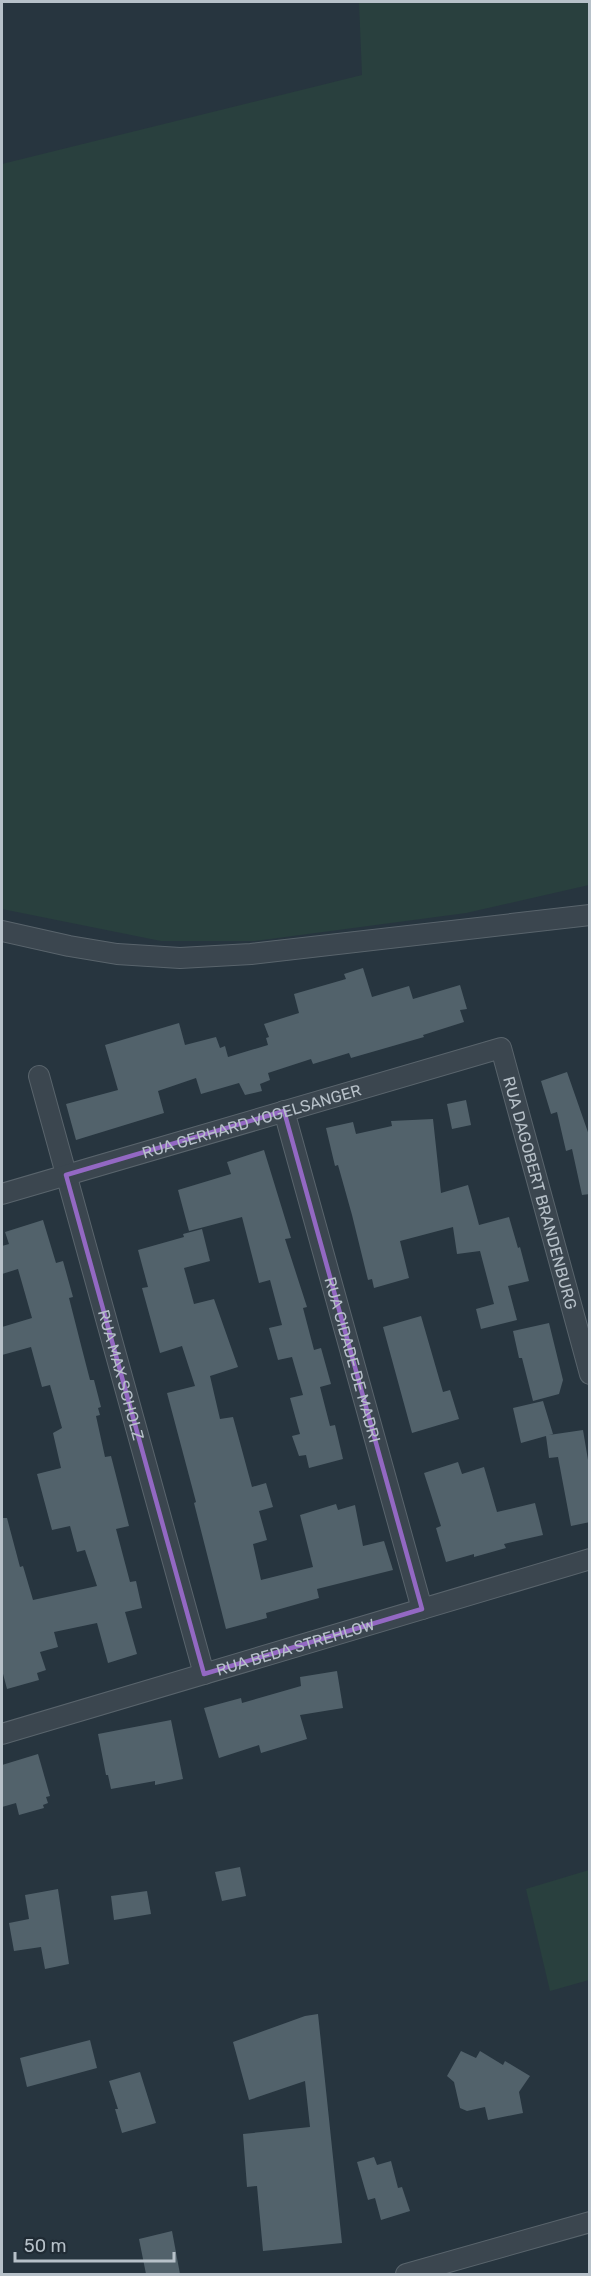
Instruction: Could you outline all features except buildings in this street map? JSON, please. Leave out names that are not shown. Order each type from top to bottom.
[{"type":"street","points":[[2,931],[88,950],[180,958],[251,954],[590,915]]},
{"type":"street","name":"RUA GERHARD VOGELSANGER","points":[[2,1194],[501,1048]]},
{"type":"street","name":"RUA DAGOBERT BRANDENBURG","points":[[501,1048],[590,1374]]},
{"type":"street","name":"RUA MAX SCHOLZ","points":[[39,1076],[204,1674]]},
{"type":"street","name":"RUA CIDADE DE MADRI","points":[[284,1111],[422,1609]]},
{"type":"street","name":"RUA BEDA STREHLOW","points":[[2,1734],[590,1559]]},
{"type":"street","points":[[406,2274],[590,2222]]},
{"type":"highlighted area","points":[[284,1111],[422,1609],[204,1674],[66,1175]]},
{"type":"green space","points":[[359,2],[589,2],[589,885],[466,913],[255,941],[161,941],[2,909],[2,164],[362,75]]},
{"type":"green space","points":[[589,1870],[589,1980],[550,1991],[526,1889]]}]
